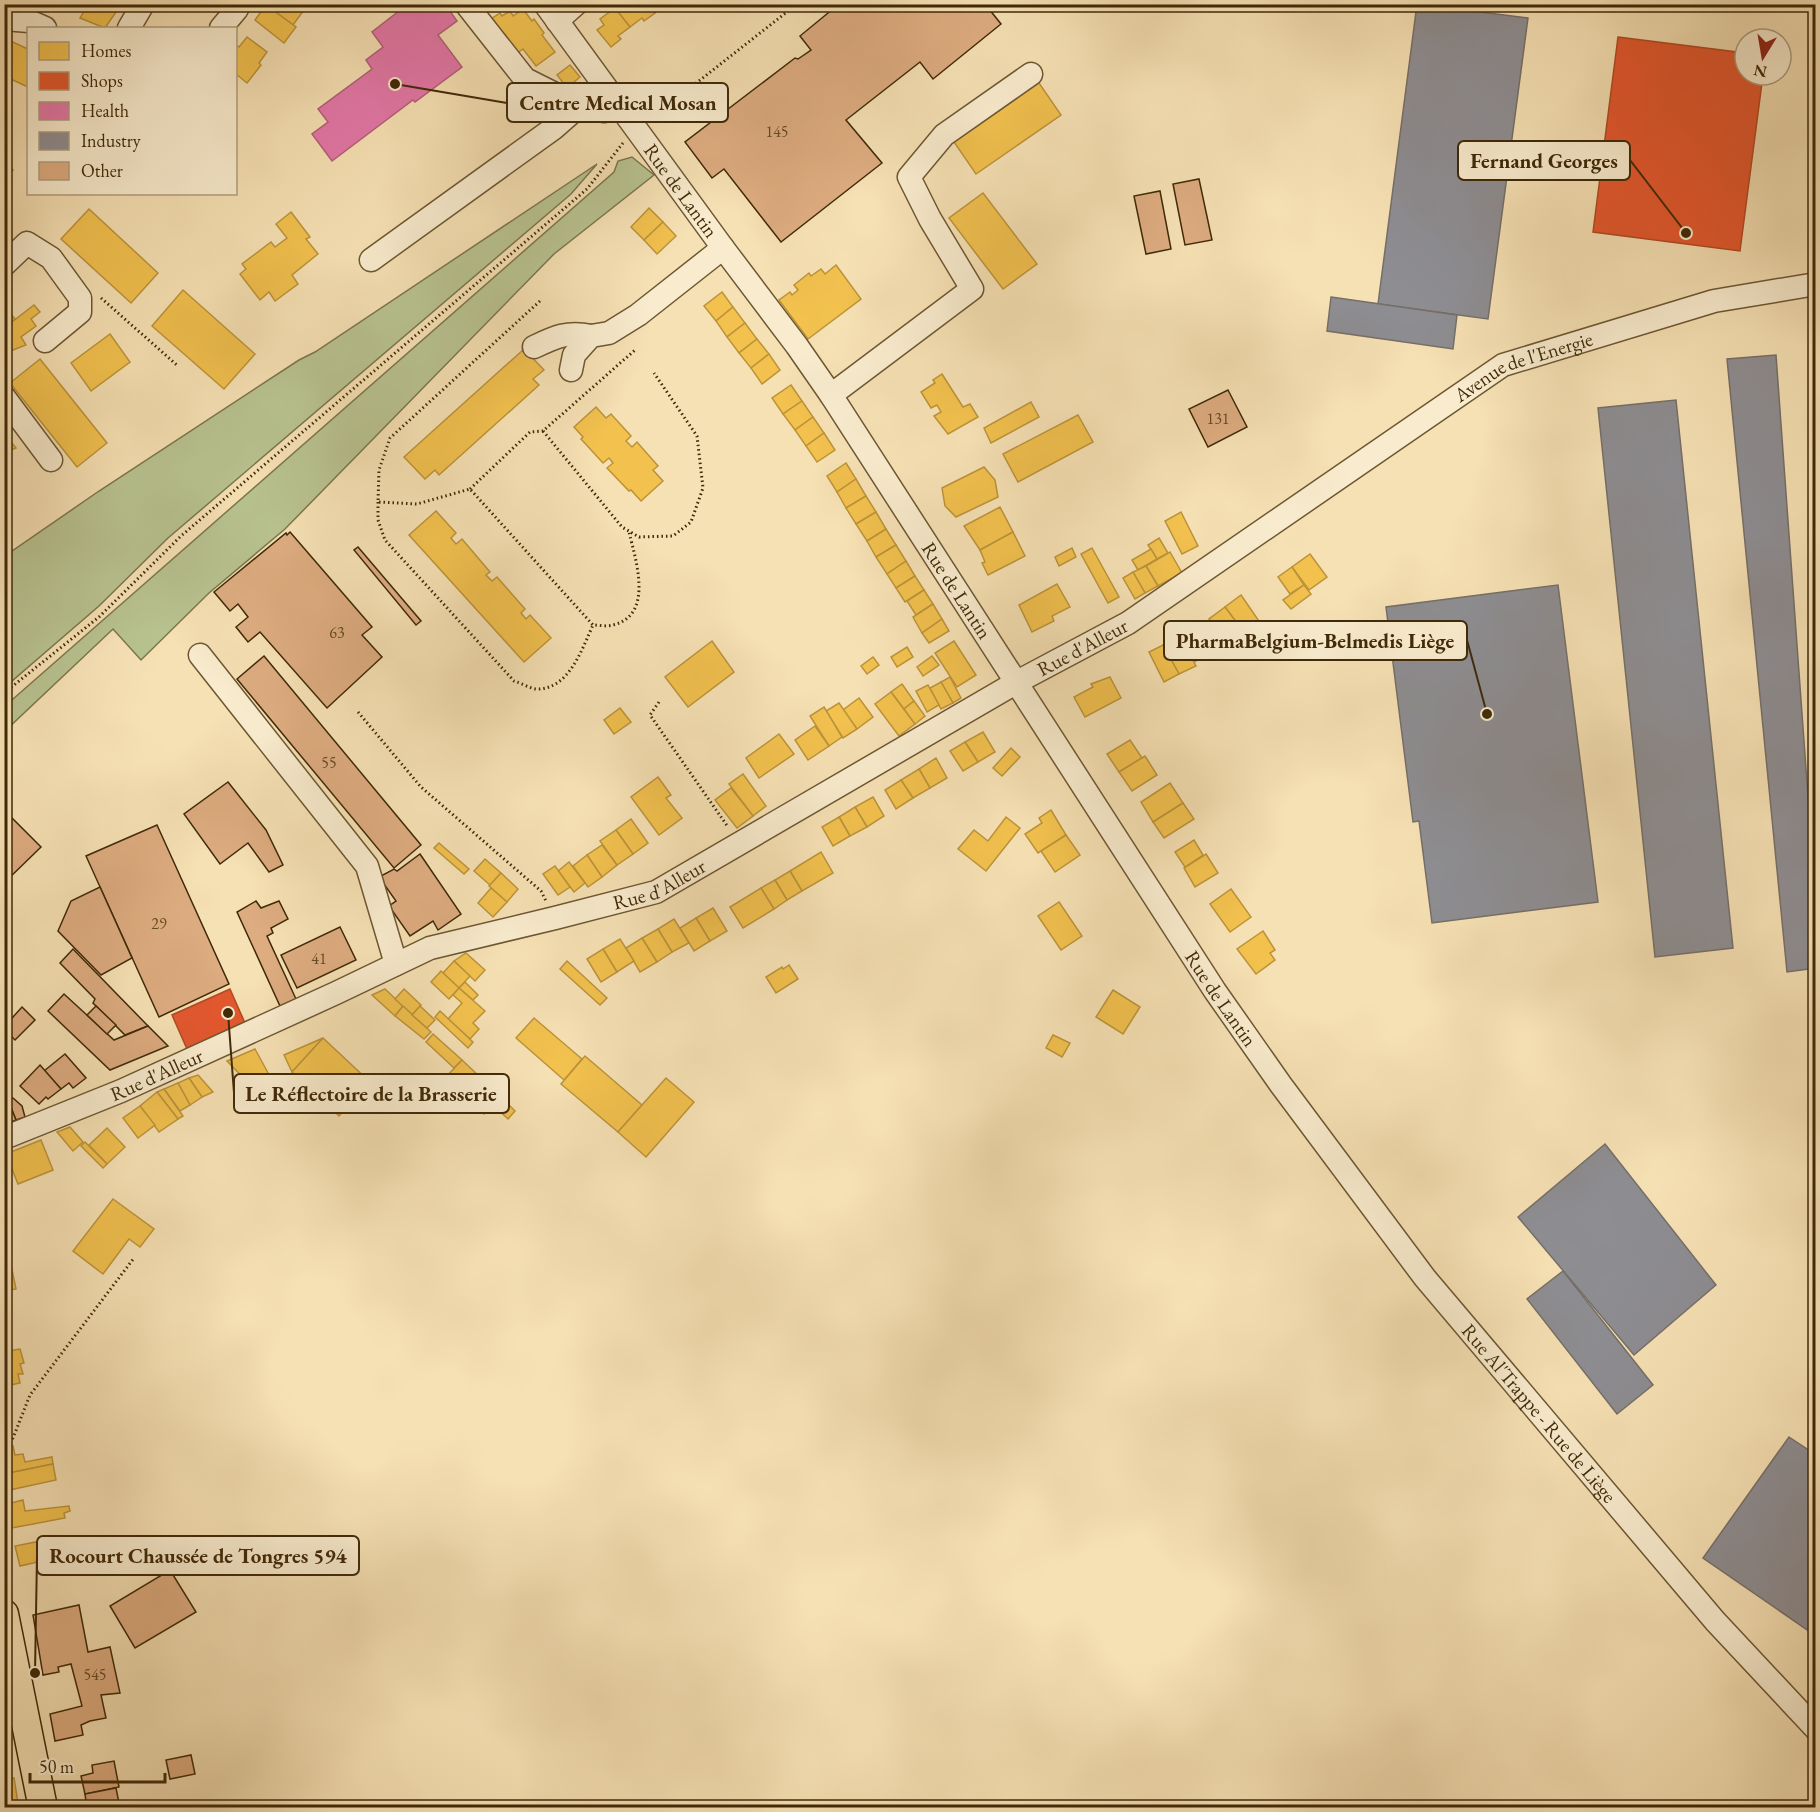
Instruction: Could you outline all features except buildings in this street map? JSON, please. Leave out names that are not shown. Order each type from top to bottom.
[{"type":"main road","points":[[4,1614],[43,1808]]},
{"type":"street","points":[[130,27],[143,4]]},
{"type":"street","points":[[222,27],[237,9],[237,4]]},
{"type":"street","points":[[466,4],[525,79],[579,106],[604,111],[621,106]]},
{"type":"street","points":[[551,13],[576,4]]},
{"type":"street","name":"Rue de Lantin","points":[[551,13],[831,394],[1215,991],[1281,1084]]},
{"type":"street","points":[[4,19],[29,21],[43,27]]},
{"type":"street","points":[[831,394],[972,289],[930,219],[909,177],[944,135],[1031,74]]},
{"type":"street","points":[[371,260],[554,128],[579,106]]},
{"type":"street","points":[[4,265],[27,243],[51,258],[80,298],[80,312],[45,341]]},
{"type":"street","points":[[534,347],[557,337],[575,333],[591,336],[609,333],[638,315],[723,248]]},
{"type":"street","name":"Avenue de l'Energie","points":[[1266,530],[1503,365],[1714,302],[1815,284]]},
{"type":"street","points":[[571,370],[574,355],[591,336]]},
{"type":"street","points":[[4,397],[51,460]]},
{"type":"street","name":"Rue d'Alleur","points":[[4,1138],[121,1091],[430,948],[656,892],[1017,682],[1128,623],[1266,530]]},
{"type":"street","points":[[200,655],[368,866],[396,964]]},
{"type":"street","name":"Rue Al'Trappe - Rue de Liège","points":[[1281,1084],[1425,1278],[1715,1621],[1815,1725]]},
{"type":"path","points":[[4,693],[99,617],[181,536],[587,189],[627,137],[797,4]]},
{"type":"path","points":[[76,292],[96,293],[178,366]]},
{"type":"path","points":[[540,301],[390,438],[379,470],[378,520],[385,540],[514,681],[535,689],[552,686],[567,675],[593,625]]},
{"type":"path","points":[[378,502],[417,504],[470,489],[530,432],[543,431],[635,350]]},
{"type":"path","points":[[543,431],[622,528],[639,537],[673,536],[691,522],[703,488],[697,436],[654,373]]},
{"type":"path","points":[[470,489],[593,625],[613,625],[631,615],[637,604],[639,580],[629,532]]},
{"type":"path","points":[[659,702],[650,715],[739,843]]},
{"type":"path","points":[[358,712],[421,787],[541,891],[555,918]]},
{"type":"path","points":[[4,1443],[13,1438],[30,1395],[134,1258]]},
{"type":"green space","points":[[632,157],[654,175],[554,254],[285,529],[209,593],[141,660],[113,629],[5,731],[5,706],[614,172],[618,161]]},
{"type":"green space","points":[[597,164],[571,194],[168,538],[99,606],[5,687],[5,556],[99,491],[299,360],[315,352]]},
{"type":"place","name":"Centre Medical Mosan","points":[[395,84]]},
{"type":"place","name":"Fernand Georges","points":[[1686,233]]},
{"type":"place","name":"PharmaBelgium-Belmedis Liège","points":[[1487,714]]},
{"type":"place","name":"Le Réflectoire de la Brasserie","points":[[228,1013]]},
{"type":"place","name":"Rocourt Chaussée de Tongres 594","points":[[35,1673]]}]
